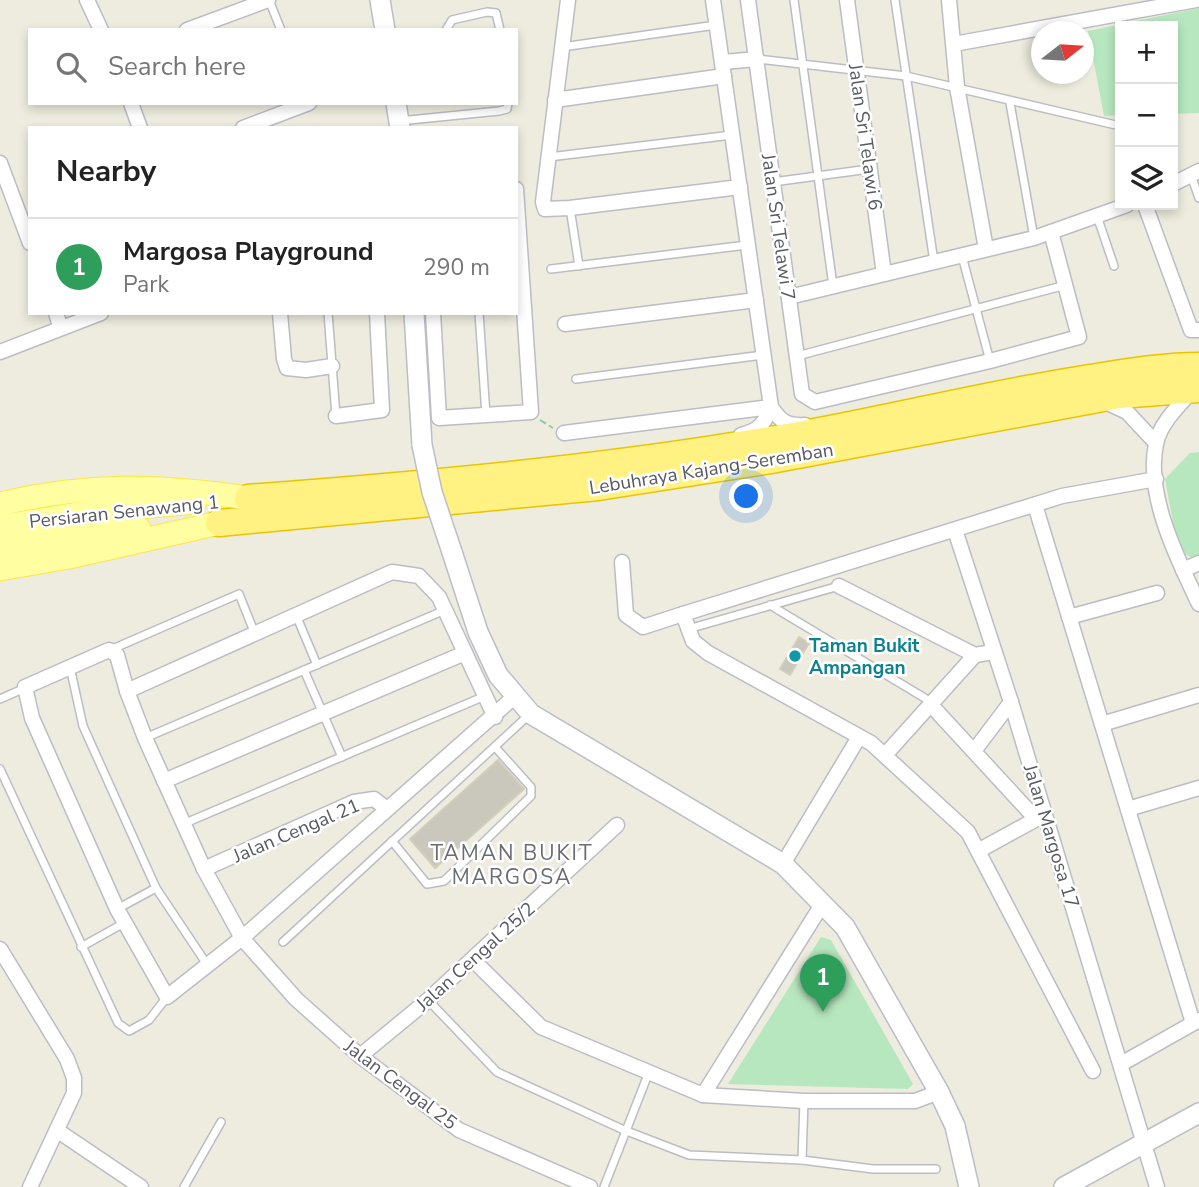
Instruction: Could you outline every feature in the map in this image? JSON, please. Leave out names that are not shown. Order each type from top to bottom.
[{"type":"highway","name":"Lebuhraya Kajang-Seremban","points":[[248,498],[408,486],[638,462],[873,421],[1030,387],[1125,372],[1197,382]]},
{"type":"highway","name":"Lebuhraya Kajang-Seremban","points":[[219,523],[598,487],[771,460],[1197,382]]},
{"type":"main road","points":[[0,504],[124,486],[182,489],[248,498]]},
{"type":"main road","name":"Persiaran Senawang 1","points":[[0,527],[123,508],[248,498]]},
{"type":"main road","name":"Persiaran Senawang 1","points":[[0,548],[102,532],[219,523]]},
{"type":"main road","points":[[0,569],[219,523]]},
{"type":"street","points":[[87,0],[100,28]]},
{"type":"street","points":[[192,28],[268,0]]},
{"type":"street","points":[[380,0],[385,28]]},
{"type":"street","points":[[568,0],[543,202],[545,209],[740,187]]},
{"type":"street","points":[[713,0],[771,407],[780,421],[791,426],[873,421]]},
{"type":"street","name":"Jalan Sri Telawi 7","points":[[748,0],[802,394],[815,402],[990,361]]},
{"type":"street","name":"Jalan Sri Telawi 6","points":[[847,0],[884,274]]},
{"type":"street","points":[[948,0],[957,87],[986,250]]},
{"type":"street","points":[[954,44],[1133,6],[1196,0]]},
{"type":"street","points":[[555,100],[723,69],[757,60]]},
{"type":"street","points":[[132,105],[139,126]]},
{"type":"street","points":[[248,126],[304,105]]},
{"type":"street","points":[[0,163],[28,238]]},
{"type":"street","points":[[1178,182],[1195,173]]},
{"type":"street","points":[[789,297],[1034,238],[1115,209]]},
{"type":"street","points":[[1147,210],[1195,330]]},
{"type":"street","points":[[433,315],[439,418],[531,412],[518,219]]},
{"type":"street","points":[[990,361],[1079,337],[1051,232]]},
{"type":"street","points":[[565,324],[756,300]]},
{"type":"street","points":[[0,352],[58,320],[89,315]]},
{"type":"street","points":[[280,315],[287,368],[306,370],[332,366]]},
{"type":"street","points":[[336,416],[382,410],[377,315]]},
{"type":"street","points":[[414,315],[422,445],[432,492],[478,632],[498,675],[514,697],[531,713],[783,864],[823,903],[845,927],[939,1093],[955,1126],[969,1187]]},
{"type":"street","points":[[1197,382],[1175,409],[1156,443],[1156,480],[1172,547],[1199,604]]},
{"type":"street","points":[[1099,399],[1127,412],[1156,443]]},
{"type":"street","points":[[564,433],[771,407]]},
{"type":"street","points":[[638,462],[757,430],[764,424],[771,407]]},
{"type":"street","points":[[622,562],[626,615],[643,627],[1062,496],[1156,480]]},
{"type":"street","points":[[1035,505],[1196,1022],[1121,1064]]},
{"type":"street","name":"Jalan Margosa 17","points":[[955,530],[1011,702],[1157,1187]]},
{"type":"street","points":[[1183,570],[1199,563]]},
{"type":"street","points":[[127,691],[392,572],[419,576],[439,597],[495,717]]},
{"type":"street","points":[[839,586],[975,655],[993,652]]},
{"type":"street","points":[[1069,617],[1157,593]]},
{"type":"street","points":[[682,614],[693,641],[708,653],[859,737],[885,755],[968,832],[1093,1070]]},
{"type":"street","points":[[109,650],[25,687],[32,718],[117,909],[167,997],[242,938],[495,717],[514,697]]},
{"type":"street","name":"Jalan Cengal 25","points":[[109,650],[117,655],[145,738],[204,869],[242,938],[296,999],[360,1056],[459,1130],[590,1187]]},
{"type":"street","points":[[164,781],[465,653]]},
{"type":"street","points":[[885,755],[975,655]]},
{"type":"street","points":[[1102,724],[1199,695]]},
{"type":"street","points":[[974,751],[1011,702]]},
{"type":"street","points":[[932,704],[1038,818],[978,851]]},
{"type":"street","points":[[783,864],[859,737]]},
{"type":"street","points":[[1128,809],[1198,790]]},
{"type":"street","name":"Jalan Cengal 21","points":[[204,869],[354,802],[374,799],[387,809]]},
{"type":"street","name":"Jalan Cengal 25/2","points":[[360,1056],[473,960],[617,825]]},
{"type":"street","points":[[704,1094],[823,903]]},
{"type":"street","points":[[0,949],[67,1059],[74,1077],[74,1093],[30,1187]]},
{"type":"street","points":[[473,960],[541,1027],[704,1094],[804,1101],[915,1101],[939,1093]]},
{"type":"street","points":[[1064,1187],[1199,1113]]},
{"type":"street","points":[[58,1131],[141,1187]]},
{"type":"lane","points":[[268,0],[280,28]]},
{"type":"lane","points":[[794,0],[833,286]]},
{"type":"lane","points":[[895,0],[934,262]]},
{"type":"lane","points":[[447,28],[452,20],[487,12],[496,13],[500,28]]},
{"type":"lane","points":[[561,47],[717,25]]},
{"type":"lane","points":[[757,60],[906,76],[957,87],[1010,103],[1115,126]]},
{"type":"lane","points":[[1010,103],[1034,238]]},
{"type":"lane","points":[[458,105],[460,115]]},
{"type":"lane","points":[[398,117],[499,111],[507,109],[508,105]]},
{"type":"lane","points":[[549,157],[733,135]]},
{"type":"lane","points":[[773,182],[870,169]]},
{"type":"lane","points":[[1195,173],[1199,198]]},
{"type":"lane","points":[[570,208],[579,266]]},
{"type":"lane","points":[[1097,216],[1115,266]]},
{"type":"lane","points":[[551,269],[748,245]]},
{"type":"lane","points":[[962,255],[990,361]]},
{"type":"lane","points":[[797,356],[1066,285]]},
{"type":"lane","points":[[328,315],[336,416]]},
{"type":"lane","points":[[479,315],[486,415]]},
{"type":"lane","points":[[576,379],[764,355]]},
{"type":"lane","points":[[687,629],[839,586]]},
{"type":"lane","points":[[109,650],[239,594],[256,634]]},
{"type":"lane","points":[[770,605],[932,704]]},
{"type":"lane","points":[[145,738],[445,610]]},
{"type":"lane","points":[[296,615],[317,665]]},
{"type":"lane","points":[[70,667],[83,726],[156,888],[208,966]]},
{"type":"lane","points":[[304,670],[341,757]]},
{"type":"lane","points":[[0,699],[25,687]]},
{"type":"lane","points":[[183,824],[485,696]]},
{"type":"lane","points":[[283,942],[531,713]]},
{"type":"lane","points":[[392,841],[427,884],[444,881],[531,796],[531,787],[495,747]]},
{"type":"lane","points":[[0,769],[118,1023],[130,1031],[149,1020],[167,997]]},
{"type":"lane","points":[[117,909],[156,888]]},
{"type":"lane","points":[[81,947],[124,923]]},
{"type":"lane","points":[[428,1000],[497,1072],[624,1130],[689,1155],[802,1160],[873,1168],[936,1169]]},
{"type":"lane","points":[[604,1187],[624,1130],[649,1072]]},
{"type":"lane","points":[[802,1160],[804,1101]]},
{"type":"lane","points":[[184,1187],[220,1122]]},
{"type":"path","points":[[531,412],[564,433]]},
{"type":"green space","points":[[1199,8],[1199,113],[1178,114],[1178,21],[1136,21]]},
{"type":"green space","points":[[1115,25],[1115,115],[1104,116],[1094,63],[1094,30]]},
{"type":"green space","points":[[1199,452],[1199,555],[1192,558],[1178,549],[1165,479],[1190,453]]},
{"type":"green space","points":[[821,937],[831,940],[913,1084],[908,1089],[728,1084]]},
{"type":"building","name":"Taman Bukit Ampangan","points":[[799,637],[809,643],[790,675],[780,669]]},
{"type":"building","points":[[498,760],[524,789],[435,868],[410,839]]},
{"type":"place","name":"Taman Bukit Ampangan","points":[[795,656]]},
{"type":"place","name":"Margosa Playground","points":[[823,1012]]},
{"type":"district","name":"TAMAN BUKIT MARGOSA","points":[[512,865]]}]
